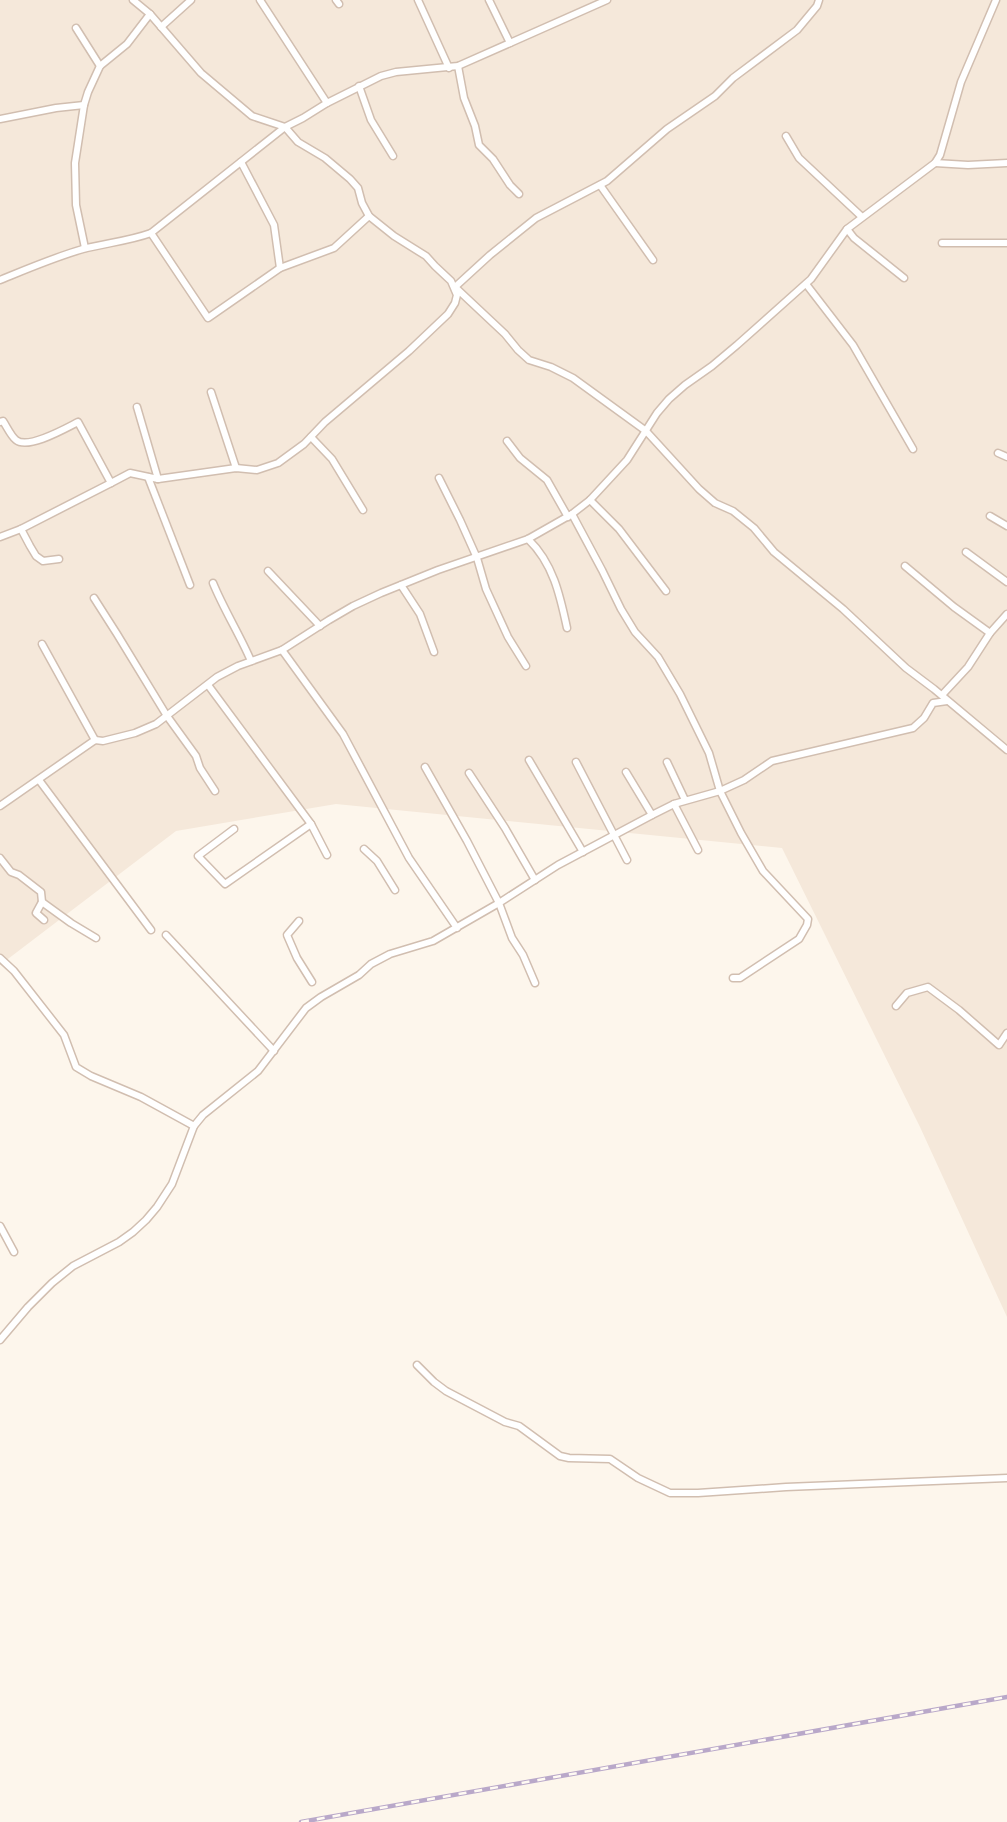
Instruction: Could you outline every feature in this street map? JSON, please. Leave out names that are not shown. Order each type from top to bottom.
[{"type":"street","points":[[0,537],[21,529],[130,473],[158,478],[236,468],[257,470],[278,462],[304,444],[325,422],[409,351],[448,314],[455,303],[457,295],[452,280],[426,256],[394,236],[369,216],[362,203],[358,188],[350,179],[324,158],[298,142],[285,127],[252,116],[201,73],[150,14],[133,0]]},
{"type":"street","points":[[161,27],[191,0]]},
{"type":"street","points":[[260,0],[327,103]]},
{"type":"street","points":[[418,0],[449,68]]},
{"type":"street","points":[[489,0],[510,42]]},
{"type":"street","points":[[0,280],[85,248],[137,238],[151,233],[285,127],[359,86],[396,72],[458,66],[607,0]]},
{"type":"street","points":[[455,287],[490,254],[536,218],[607,181],[667,129],[715,96],[733,78],[797,30],[817,6],[818,0]]},
{"type":"street","points":[[0,806],[95,740],[103,741],[135,733],[156,724],[208,685],[238,666],[282,650],[354,606],[438,570],[528,539],[570,516],[590,500],[627,460],[656,413],[669,399],[737,345],[806,284],[847,229],[935,163],[940,155],[962,82],[996,0]]},
{"type":"street","points":[[85,248],[76,205],[75,163],[84,105],[100,66],[127,44],[150,14]]},
{"type":"street","points":[[76,28],[100,66]]},
{"type":"street","points":[[458,66],[464,98],[475,126],[479,146],[493,159],[510,185],[519,194]]},
{"type":"street","points":[[359,86],[372,120],[393,156]]},
{"type":"street","points":[[0,119],[56,108],[84,105]]},
{"type":"street","points":[[786,136],[799,158],[862,217]]},
{"type":"street","points":[[241,162],[274,224],[280,268]]},
{"type":"street","points":[[935,163],[968,165],[1007,163]]},
{"type":"street","points":[[600,185],[654,260]]},
{"type":"street","points":[[151,233],[208,318],[280,268],[334,248],[369,216]]},
{"type":"street","points":[[847,229],[854,238],[904,278]]},
{"type":"street","points":[[942,244],[1007,243]]},
{"type":"street","points":[[806,284],[853,345],[913,449]]},
{"type":"street","points":[[455,287],[505,334],[529,360],[551,367],[572,378],[646,431],[699,489],[715,503],[733,511],[754,528],[774,552],[843,610],[906,668],[942,695],[1007,750]]},
{"type":"street","points":[[212,392],[236,468]]},
{"type":"street","points":[[137,406],[158,478]]},
{"type":"street","points":[[0,422],[3,421],[16,441],[26,444],[78,422],[111,483]]},
{"type":"street","points":[[311,437],[332,459],[363,510]]},
{"type":"street","points":[[507,441],[520,458],[547,480],[570,516],[602,570],[621,609],[635,632],[658,657],[680,694],[709,753],[720,791],[741,833],[763,870],[808,919],[800,939],[740,978],[733,978]]},
{"type":"street","points":[[998,453],[1007,457]]},
{"type":"street","points":[[148,477],[190,585]]},
{"type":"street","points":[[439,478],[477,558],[486,589],[508,637],[526,666]]},
{"type":"street","points":[[590,500],[618,529],[666,591]]},
{"type":"street","points":[[990,516],[1007,526]]},
{"type":"street","points":[[21,529],[36,556],[43,560],[60,559]]},
{"type":"street","points":[[528,539],[539,550],[548,565],[560,598],[567,628]]},
{"type":"street","points":[[966,552],[1007,582]]},
{"type":"street","points":[[905,566],[954,607],[990,633]]},
{"type":"street","points":[[268,571],[320,626]]},
{"type":"street","points":[[213,583],[222,606],[242,640],[251,662]]},
{"type":"street","points":[[401,585],[420,614],[434,652]]},
{"type":"street","points":[[94,598],[167,716],[196,756],[200,768],[215,791]]},
{"type":"street","points":[[942,695],[968,667],[990,633],[1007,614]]},
{"type":"street","points":[[42,644],[95,740]]},
{"type":"street","points":[[282,650],[343,734],[409,858],[457,928]]},
{"type":"street","points":[[208,685],[311,824],[327,855]]},
{"type":"street","points":[[0,1340],[28,1307],[52,1283],[73,1266],[119,1242],[146,1220],[172,1184],[194,1126],[203,1115],[258,1071],[306,1008],[321,997],[359,975],[371,964],[390,954],[433,941],[499,903],[558,865],[674,804],[720,791],[744,780],[772,762],[913,728],[924,718],[933,703],[948,700]]},
{"type":"street","points":[[529,760],[583,852]]},
{"type":"street","points":[[576,762],[627,860]]},
{"type":"street","points":[[667,762],[685,800]]},
{"type":"street","points":[[424,767],[467,841],[499,903],[512,938],[522,954],[535,983]]},
{"type":"street","points":[[626,772],[652,815]]},
{"type":"street","points":[[470,773],[535,880]]},
{"type":"street","points":[[39,780],[152,930]]},
{"type":"street","points":[[674,804],[698,850]]},
{"type":"street","points":[[234,829],[198,856],[225,884],[311,824]]},
{"type":"street","points":[[364,849],[377,861],[396,890]]},
{"type":"street","points":[[0,858],[11,872],[19,875],[41,892],[42,902],[36,913],[44,920]]},
{"type":"street","points":[[42,902],[96,938]]},
{"type":"street","points":[[299,922],[287,935],[297,958],[312,982]]},
{"type":"street","points":[[166,935],[274,1051]]},
{"type":"street","points":[[0,958],[14,971],[64,1036],[76,1067],[91,1076],[141,1097],[194,1126]]},
{"type":"street","points":[[896,1006],[907,993],[928,986],[999,1045],[1007,1033]]},
{"type":"street","points":[[0,1226],[14,1252]]},
{"type":"street","points":[[417,1365],[446,1391],[505,1422],[519,1426],[560,1456],[569,1458],[602,1457],[610,1459],[638,1478],[670,1493],[1007,1478]]},
{"type":"shaded area","points":[[0,0],[1007,0],[1007,1317],[920,1127],[782,848],[336,804],[176,831],[0,965]]},
{"type":"railway","points":[[301,1822],[1007,1697]]}]
